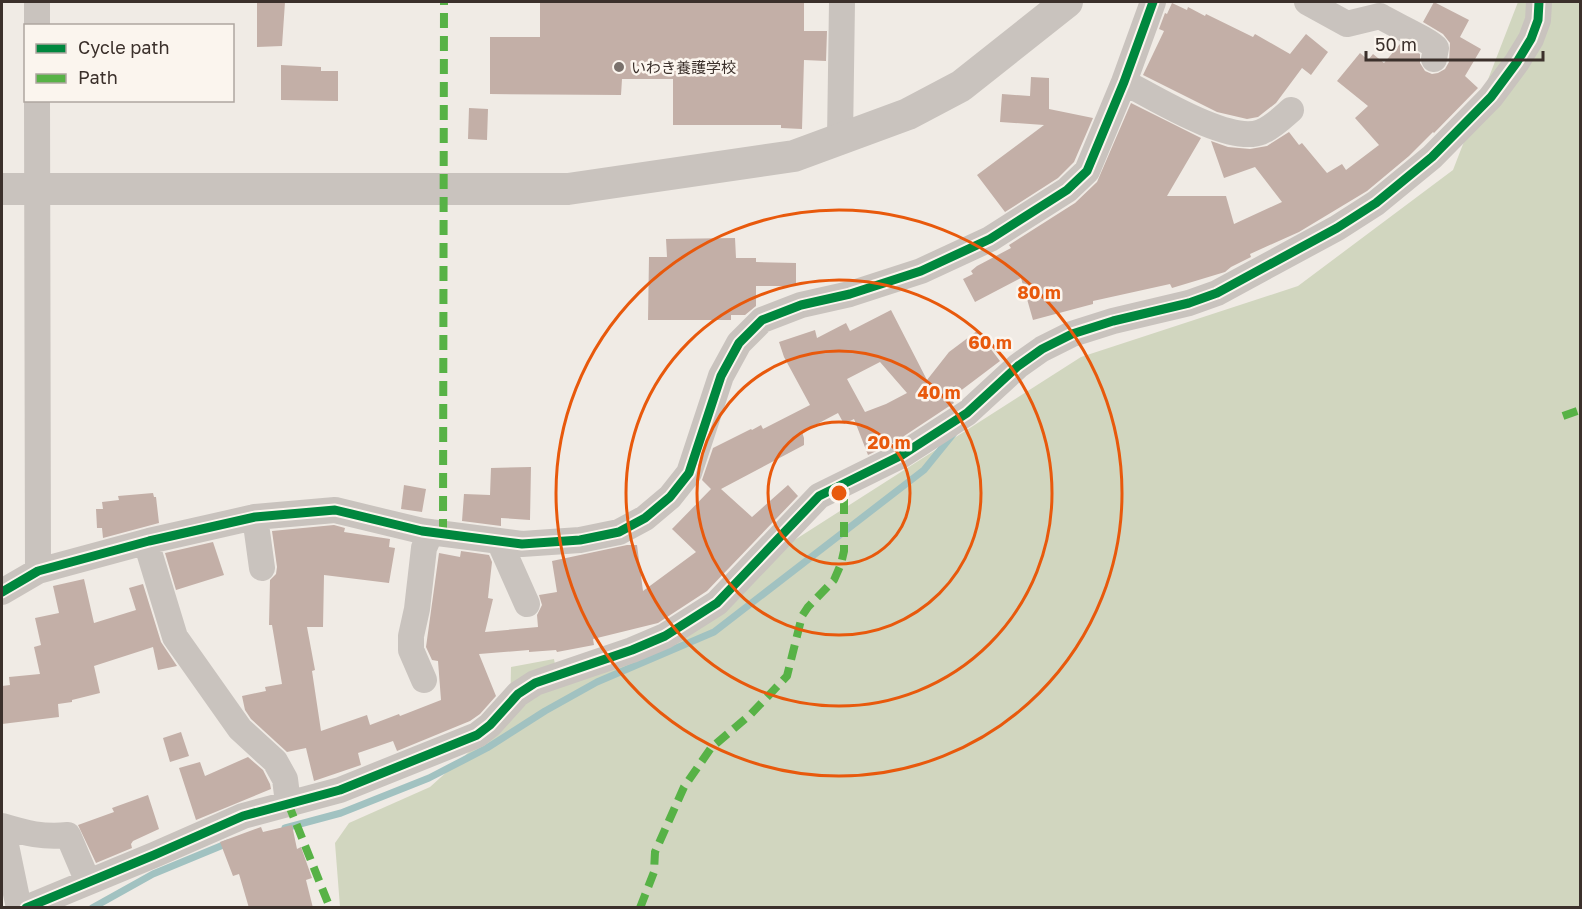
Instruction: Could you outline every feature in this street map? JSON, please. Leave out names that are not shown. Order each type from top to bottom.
[{"type":"street","points":[[37,2],[37,24]]},
{"type":"street","points":[[840,139],[842,2]]},
{"type":"street","points":[[2,189],[568,189],[794,156],[909,114],[960,86],[1067,2]]},
{"type":"street","points":[[2,592],[38,572],[146,542],[255,517],[335,510],[431,532],[522,544],[580,540],[619,532],[645,518],[670,497],[689,473],[722,376],[739,343],[762,320],[801,305],[850,294],[921,271],[990,239],[1067,190],[1087,171],[1124,82],[1153,2]]},
{"type":"street","points":[[1307,2],[1347,24],[1380,16],[1402,30],[1433,43],[1436,48],[1434,59]]},
{"type":"street","points":[[26,908],[243,816],[340,790],[477,735],[490,725],[518,694],[535,683],[632,650],[684,625],[717,603],[819,496],[902,454],[967,413],[1018,366],[1042,349],[1072,334],[1113,321],[1189,303],[1217,293],[1337,228],[1376,203],[1432,157],[1485,104],[1517,62],[1531,39],[1538,20],[1539,2]]},
{"type":"street","points":[[1124,82],[1198,120],[1238,134],[1260,133],[1278,122],[1291,110]]},
{"type":"street","points":[[37,102],[38,572]]},
{"type":"street","points":[[255,517],[262,568]]},
{"type":"street","points":[[424,680],[411,650],[411,636],[417,609],[424,548],[431,532]]},
{"type":"street","points":[[499,541],[527,604]]},
{"type":"street","points":[[146,542],[175,637],[240,729],[275,761],[285,779],[288,803]]},
{"type":"street","points":[[19,908],[2,826],[31,835],[50,837],[68,835],[88,882]]},
{"type":"green space","points":[[1518,2],[1580,2],[1580,907],[340,907],[335,843],[349,823],[430,787],[510,715],[511,667],[554,659],[559,687],[628,659],[793,541],[1081,357],[1298,286],[1453,170]]},
{"type":"building","points":[[257,2],[285,2],[282,46],[257,47]]},
{"type":"building","points":[[540,2],[804,2],[804,31],[827,31],[826,61],[804,60],[802,129],[781,128],[781,125],[673,125],[673,79],[622,79],[621,95],[490,94],[490,37],[540,37]]},
{"type":"building","points":[[1434,2],[1469,20],[1460,37],[1481,49],[1465,76],[1478,88],[1434,133],[1367,191],[1299,232],[1250,254],[1251,257],[1225,272],[1172,288],[1170,284],[1093,301],[1093,304],[1033,320],[1021,278],[975,302],[963,279],[973,274],[971,271],[977,266],[1011,248],[1009,245],[1075,203],[1097,182],[1131,103],[1201,138],[1167,196],[1226,196],[1234,224],[1282,202],[1255,167],[1224,178],[1211,141],[1228,147],[1250,149],[1267,146],[1289,132],[1299,145],[1302,143],[1327,173],[1342,164],[1346,170],[1379,145],[1355,118],[1368,106],[1337,81],[1360,53],[1368,60],[1373,54],[1384,63],[1400,44],[1420,54],[1420,63],[1425,71],[1432,74],[1445,69],[1449,62],[1450,43],[1443,34],[1423,22]]},
{"type":"building","points":[[1172,3],[1187,10],[1188,7],[1205,16],[1206,14],[1253,37],[1255,34],[1290,54],[1306,34],[1328,52],[1311,75],[1302,68],[1276,103],[1258,117],[1247,119],[1217,112],[1143,75],[1164,31],[1159,29]]},
{"type":"building","points":[[281,65],[321,67],[321,71],[338,71],[338,101],[281,100]]},
{"type":"building","points":[[1031,77],[1049,78],[1049,109],[1093,118],[1074,162],[1058,178],[1005,212],[977,175],[1044,125],[1000,122],[1002,94],[1030,96]]},
{"type":"building","points":[[469,108],[488,109],[487,140],[468,139]]},
{"type":"building","points":[[735,238],[736,258],[756,258],[756,262],[796,263],[796,286],[756,286],[756,306],[745,315],[731,315],[731,320],[648,320],[649,257],[667,257],[666,239]]},
{"type":"building","points":[[891,310],[927,380],[949,352],[977,331],[1000,361],[951,398],[954,403],[895,442],[868,455],[854,419],[844,424],[838,413],[802,432],[804,445],[721,489],[752,517],[788,485],[798,496],[707,591],[658,623],[593,639],[594,645],[557,652],[556,650],[529,652],[529,650],[479,654],[496,696],[480,714],[470,721],[397,751],[393,741],[358,753],[361,765],[314,781],[306,748],[287,752],[251,719],[245,710],[242,696],[266,691],[265,687],[282,684],[272,625],[269,625],[270,580],[276,574],[277,567],[272,531],[334,525],[345,528],[344,532],[390,539],[389,547],[395,548],[389,583],[324,575],[323,627],[307,627],[315,670],[312,671],[321,731],[367,715],[370,725],[399,714],[400,716],[441,700],[438,661],[432,660],[426,647],[439,553],[460,557],[461,551],[489,555],[492,562],[488,598],[493,599],[485,632],[538,627],[537,615],[542,605],[539,595],[557,592],[552,561],[627,545],[637,545],[643,591],[696,552],[672,529],[711,489],[702,480],[713,448],[761,425],[763,429],[810,405],[784,357],[779,342],[815,330],[817,338],[846,323],[850,331]],"holes":[[[880,362],[907,393],[865,412],[847,379]]]},
{"type":"building","points":[[531,467],[530,520],[501,518],[501,526],[462,521],[464,494],[490,495],[491,468]]},
{"type":"building","points":[[404,485],[426,489],[422,512],[401,509]]},
{"type":"building","points":[[153,493],[156,497],[159,523],[103,538],[102,528],[97,528],[96,509],[103,509],[102,502],[119,500],[118,496]]},
{"type":"building","points":[[213,542],[224,575],[176,590],[165,553]]},
{"type":"building","points":[[84,579],[94,623],[136,610],[129,588],[143,584],[161,642],[177,666],[158,670],[153,647],[94,666],[100,693],[58,704],[59,717],[2,724],[2,686],[10,685],[9,677],[40,674],[34,647],[41,645],[35,618],[59,613],[53,586]]},
{"type":"building","points":[[181,732],[189,756],[170,762],[163,738]]},
{"type":"building","points":[[248,757],[263,770],[271,789],[196,820],[179,768],[200,762],[205,776]]},
{"type":"building","points":[[148,795],[159,829],[133,841],[132,848],[96,863],[78,825],[114,812],[112,808]]},
{"type":"building","points":[[292,825],[297,849],[301,847],[312,878],[306,880],[313,908],[249,908],[239,874],[233,876],[220,842],[261,827],[263,832]]},
{"type":"waterway","points":[[285,828],[341,813],[429,778],[487,748],[545,711],[597,682],[714,632],[924,470],[954,433]]},
{"type":"waterway","points":[[92,908],[153,874],[228,843]]},
{"type":"marked path","points":[[443,534],[444,2]]},
{"type":"marked path","points":[[1563,416],[1580,410]]},
{"type":"marked path","points":[[640,908],[654,872],[655,852],[684,787],[711,748],[751,714],[787,676],[802,616],[834,580],[844,551],[844,492],[848,481]]},
{"type":"marked path","points":[[288,803],[330,908]]},
{"type":"cycle path","points":[[2,592],[38,571],[149,541],[255,517],[335,510],[422,531],[522,544],[580,540],[619,532],[645,518],[670,497],[689,473],[721,376],[739,343],[762,320],[801,305],[850,294],[921,271],[990,239],[1067,190],[1087,171],[1124,82],[1153,2]]},
{"type":"cycle path","points":[[26,908],[243,816],[340,790],[477,735],[490,725],[518,694],[535,683],[632,650],[665,636],[717,603],[819,496],[902,455],[967,413],[1018,366],[1042,349],[1072,334],[1113,321],[1189,303],[1217,293],[1337,228],[1376,203],[1432,157],[1491,97],[1531,39],[1538,20],[1539,2]]},
{"type":"place","name":"いわき養護学校","points":[[619,67]]}]
